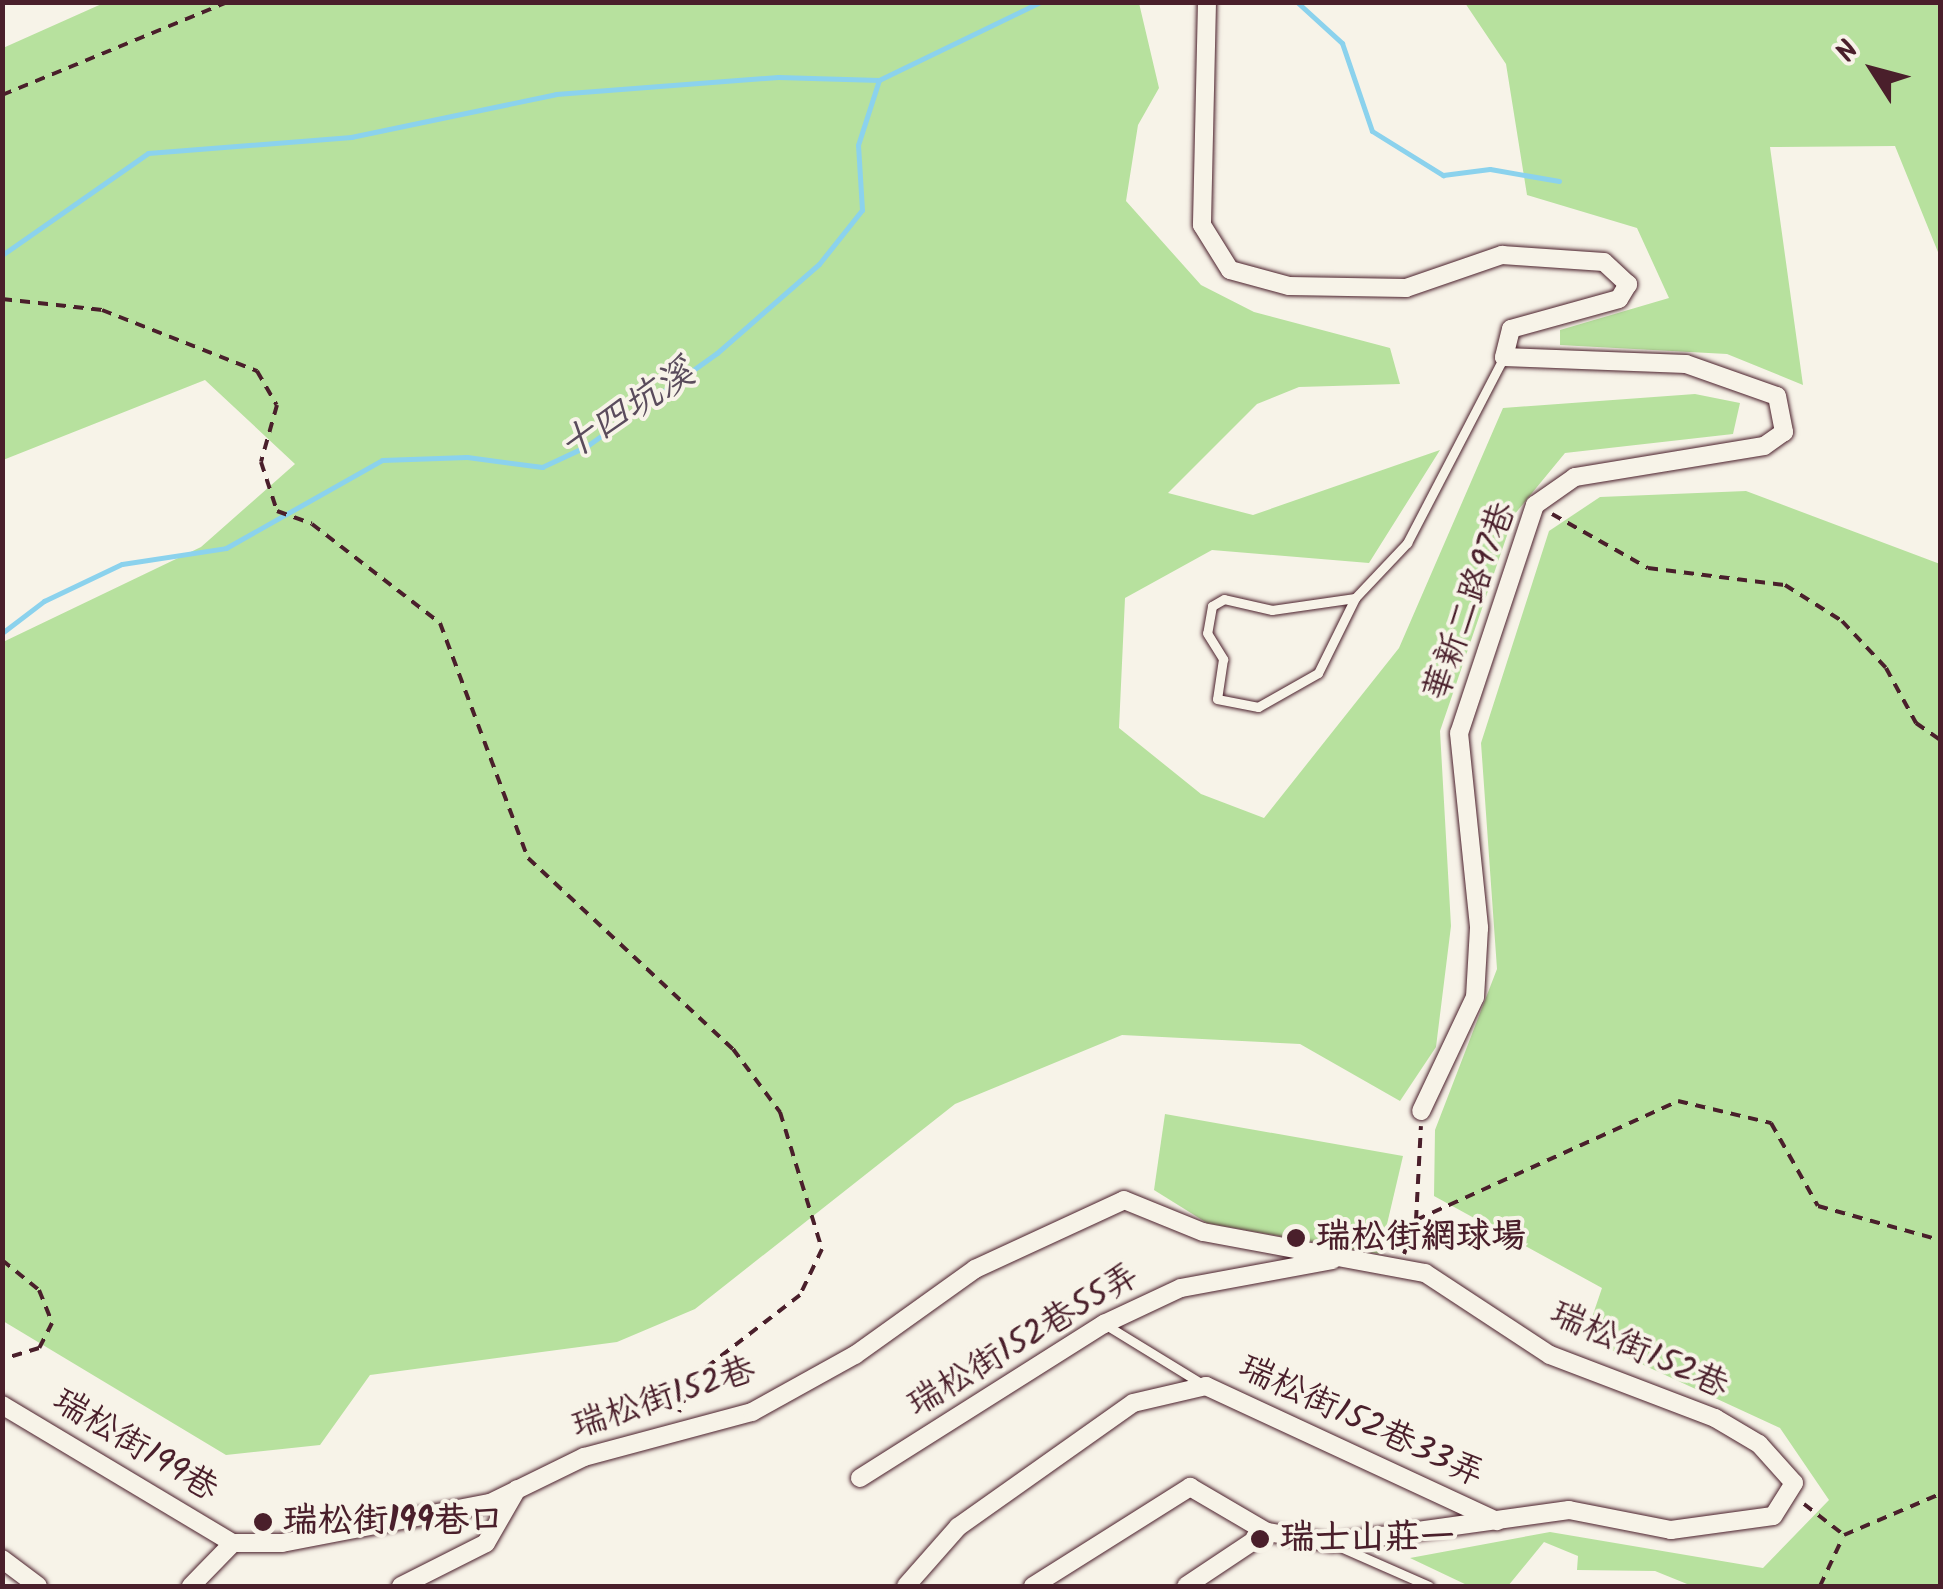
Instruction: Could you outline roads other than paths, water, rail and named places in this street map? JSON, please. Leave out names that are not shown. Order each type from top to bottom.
[{"type":"street","points":[[1208,2],[1202,225],[1230,270],[1289,286],[1406,288],[1502,254],[1604,262],[1628,284],[1619,298],[1511,330],[1504,357]]},
{"type":"street","name":"華新二路97巷","points":[[1421,1111],[1476,997],[1479,928],[1459,733],[1535,505],[1575,477],[1764,446],[1784,432],[1777,396],[1686,364],[1504,357]]},
{"type":"street","name":"瑞松街152巷","points":[[233,1543],[282,1543],[490,1503],[584,1457],[752,1412],[855,1355],[975,1269],[1124,1200],[1204,1232],[1425,1273],[1550,1354],[1716,1418],[1759,1444],[1794,1483],[1773,1516],[1671,1530],[1569,1510],[1497,1521]]},
{"type":"street","name":"瑞松街152巷55弄","points":[[860,1478],[1104,1324],[1180,1288],[1348,1258]]},
{"type":"street","name":"瑞松街152巷33弄","points":[[906,1586],[958,1527],[1133,1403],[1206,1386],[1497,1521]]},
{"type":"street","name":"瑞松街199巷","points":[[2,1405],[233,1543]]},
{"type":"street","points":[[1033,1586],[1190,1487],[1267,1532],[1331,1543],[1497,1521]]},
{"type":"street","points":[[401,1586],[486,1543],[517,1488]]},
{"type":"street","points":[[1186,1586],[1267,1532]]},
{"type":"street","points":[[191,1586],[233,1543]]},
{"type":"street","points":[[2,1559],[38,1586]]},
{"type":"lane","points":[[1354,598],[1272,610],[1224,599],[1212,606],[1206,633],[1223,659],[1217,699],[1258,707],[1289,697],[1318,673],[1354,598],[1408,543],[1504,357]]},
{"type":"lane","points":[[1104,1324],[1206,1386]]},
{"type":"lane","points":[[1331,1543],[1428,1586]]},
{"type":"waterway","points":[[2,255],[148,153],[351,137],[556,94],[778,77],[879,80],[1040,2]]},
{"type":"waterway","name":"十四坑溪","points":[[1297,2],[1342,43],[1372,131],[1443,175],[1490,169],[1559,181]]},
{"type":"waterway","name":"十四坑溪","points":[[2,633],[44,601],[122,564],[226,548],[382,460],[467,457],[542,467],[587,446],[717,353],[819,264],[862,210],[858,145],[879,80]]},
{"type":"place","name":"瑞松街網球場","points":[[1296,1238]]},
{"type":"place","name":"瑞松街199巷口","points":[[263,1522]]},
{"type":"place","name":"瑞士山莊一","points":[[1260,1539]]}]
